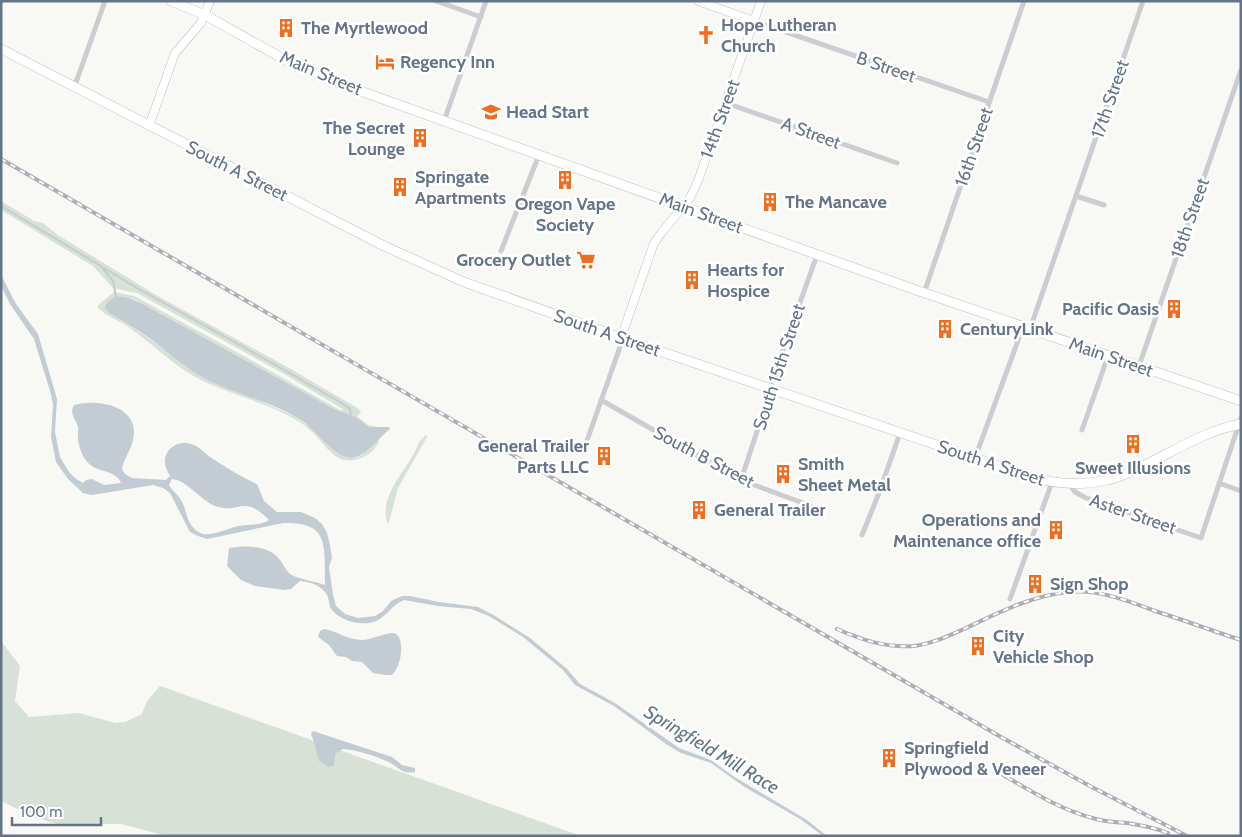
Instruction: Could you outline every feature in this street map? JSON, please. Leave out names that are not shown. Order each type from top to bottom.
[{"type":"main road","name":"Main Street","points":[[171,1],[205,15],[274,54],[310,71],[924,293],[1241,401]]},
{"type":"main road","points":[[149,126],[175,53],[201,23],[210,1]]},
{"type":"main road","name":"B Street","points":[[698,1],[754,21]]},
{"type":"main road","name":"14th Street","points":[[621,338],[654,243],[690,198],[698,181],[761,1]]},
{"type":"main road","name":"South A Street","points":[[1,49],[384,246],[471,285],[900,434],[1052,482],[1088,484],[1126,474],[1203,436],[1240,422]]},
{"type":"street","points":[[74,88],[105,1]]},
{"type":"street","points":[[436,1],[480,17]]},
{"type":"street","points":[[444,121],[486,1]]},
{"type":"street","name":"16th Street","points":[[924,293],[1024,1]]},
{"type":"street","name":"17th Street","points":[[975,458],[1076,196],[1143,1]]},
{"type":"street","name":"B Street","points":[[754,21],[989,102]]},
{"type":"street","name":"18th Street","points":[[1138,367],[1241,70]]},
{"type":"street","name":"A Street","points":[[726,103],[896,163]]},
{"type":"street","points":[[501,251],[538,155]]},
{"type":"street","points":[[1076,196],[1104,206]]},
{"type":"street","name":"South 15th Street","points":[[741,480],[770,389],[817,255]]},
{"type":"street","points":[[582,452],[621,338]]},
{"type":"street","points":[[1082,430],[1108,356]]},
{"type":"street","name":"South B Street","points":[[601,400],[741,480],[810,506]]},
{"type":"street","points":[[1240,422],[1219,483],[1241,491]]},
{"type":"street","points":[[862,535],[900,434]]},
{"type":"street","points":[[1010,599],[1052,482]]},
{"type":"street","name":"Aster Street","points":[[1069,484],[1074,492],[1086,498],[1201,538],[1219,483]]},
{"type":"shaded area","points":[[1,201],[34,221],[43,223],[58,235],[156,295],[359,409],[361,413],[357,416],[368,425],[377,427],[367,426],[355,417],[336,410],[134,299],[115,296],[105,306],[109,313],[143,334],[200,375],[294,416],[312,428],[333,449],[347,458],[356,458],[362,455],[379,437],[376,447],[367,455],[356,460],[340,459],[309,429],[295,419],[212,385],[181,368],[127,326],[101,311],[98,305],[114,292],[134,296],[340,410],[344,410],[286,375],[137,293],[113,288],[93,266],[1,210]]},
{"type":"shaded area","points":[[1,275],[16,304],[38,334],[57,399],[55,432],[60,457],[69,472],[76,479],[83,483],[86,480],[92,479],[104,485],[121,483],[116,476],[95,468],[84,457],[80,450],[78,427],[72,411],[74,405],[84,403],[105,404],[115,407],[131,419],[134,428],[132,444],[122,469],[125,474],[132,478],[166,480],[170,476],[165,463],[165,457],[169,450],[177,444],[191,444],[197,446],[229,469],[257,484],[264,501],[277,512],[301,512],[315,518],[322,524],[330,545],[332,558],[329,567],[333,595],[336,606],[345,614],[358,618],[375,616],[383,611],[391,601],[402,596],[478,607],[530,638],[566,668],[580,684],[615,703],[679,748],[711,760],[733,776],[807,820],[827,836],[823,836],[800,819],[743,786],[711,763],[681,753],[614,706],[575,685],[563,670],[523,637],[489,616],[471,609],[404,600],[396,604],[376,621],[370,623],[351,622],[334,612],[330,607],[327,595],[315,585],[300,581],[291,589],[284,590],[255,586],[241,580],[227,566],[229,548],[242,546],[257,547],[276,555],[290,574],[325,585],[325,559],[322,539],[310,527],[283,523],[207,539],[190,532],[170,493],[163,488],[153,485],[92,495],[83,493],[68,479],[56,462],[51,437],[53,405],[34,339],[10,304],[1,286]],"holes":[[[172,479],[178,480],[215,506],[223,508],[247,506],[260,512],[269,520],[217,533],[204,534],[198,532],[188,519],[182,501],[169,485]]]},
{"type":"shaded area","points":[[115,296],[129,298],[141,303],[336,410],[354,416],[369,427],[389,427],[390,429],[361,455],[351,458],[345,457],[293,415],[202,377],[179,362],[151,339],[109,313],[105,308],[106,304]]},
{"type":"shaded area","points":[[426,435],[427,437],[398,488],[389,522],[387,523],[387,501],[391,490],[415,452],[419,442]]},
{"type":"shaded area","points":[[324,629],[357,640],[365,640],[391,633],[397,635],[400,639],[401,651],[395,671],[392,675],[373,673],[362,662],[337,656],[329,645],[318,637],[320,631]]},
{"type":"shaded area","points":[[1,641],[20,666],[15,701],[29,717],[79,713],[115,723],[125,722],[142,714],[147,701],[160,686],[578,835],[167,836],[121,824],[57,824],[32,816],[1,801]]},
{"type":"shaded area","points":[[313,731],[392,757],[402,765],[415,768],[415,772],[406,772],[376,757],[343,749],[335,754],[334,766],[329,767],[319,761],[311,734]]},
{"type":"waterway","points":[[1,206],[101,266],[113,281],[116,297]]},
{"type":"waterway","points":[[104,268],[343,404],[350,409],[351,416]]},
{"type":"railway","points":[[1,159],[1001,737],[1187,836]]},
{"type":"railway","points":[[837,629],[874,642],[894,646],[914,646],[946,637],[1002,611],[1042,597],[1070,592],[1093,592],[1126,600],[1241,640]]},
{"type":"railway","points":[[998,772],[1045,799],[1083,815],[1104,821],[1143,826],[1168,833]]},
{"type":"place","name":"The Myrtlewood","points":[[286,28]]},
{"type":"place","name":"Hope Lutheran Church","points":[[706,35]]},
{"type":"place","name":"Regency Inn","points":[[385,62]]},
{"type":"place","name":"Head Start","points":[[491,112]]},
{"type":"place","name":"The Secret Lounge","points":[[420,138]]},
{"type":"place","name":"Oregon Vape Society","points":[[565,180]]},
{"type":"place","name":"Springate Apartments","points":[[400,187]]},
{"type":"place","name":"The Mancave","points":[[770,202]]},
{"type":"place","name":"Grocery Outlet","points":[[586,260]]},
{"type":"place","name":"Hearts for Hospice","points":[[692,280]]},
{"type":"place","name":"Pacific Oasis","points":[[1174,309]]},
{"type":"place","name":"CenturyLink","points":[[945,329]]},
{"type":"place","name":"Sweet Illusions","points":[[1133,444]]},
{"type":"place","name":"General Trailer Parts LLC","points":[[604,456]]},
{"type":"place","name":"Smith Sheet Metal","points":[[783,474]]},
{"type":"place","name":"General Trailer","points":[[699,510]]},
{"type":"place","name":"Operations and Maintenance office","points":[[1056,530]]},
{"type":"place","name":"Sign Shop","points":[[1035,584]]},
{"type":"place","name":"City Vehicle Shop","points":[[978,646]]},
{"type":"place","name":"Springfield Plywood & Veneer","points":[[889,758]]},
{"type":"water label","name":"Springfield Mill Race","points":[[712,749]]}]
